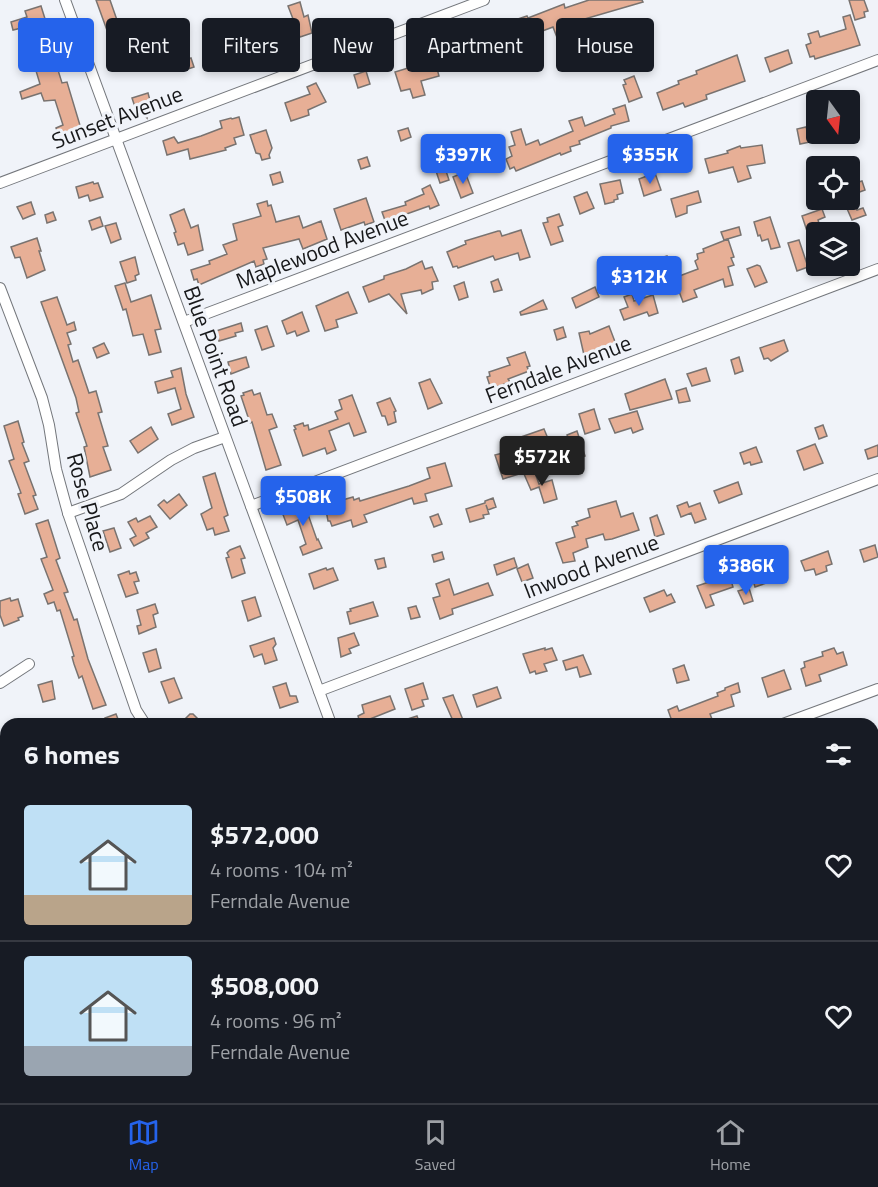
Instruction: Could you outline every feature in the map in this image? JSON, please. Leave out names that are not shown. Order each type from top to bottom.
[{"type":"street","name":"Blue Point Road","points":[[65,0],[330,718]]},
{"type":"street","name":"Sunset Avenue","points":[[0,183],[484,0]]},
{"type":"street","name":"Maplewood Avenue","points":[[184,322],[878,60]]},
{"type":"street","name":"Ferndale Avenue","points":[[251,506],[878,269]]},
{"type":"street","name":"Rose Place","points":[[0,288],[42,398],[49,424],[56,469],[68,513],[136,710],[141,718]]},
{"type":"street","points":[[68,513],[121,494],[171,460],[194,448],[225,437]]},
{"type":"street","name":"Inwood Avenue","points":[[319,691],[878,479]]},
{"type":"street","points":[[0,683],[29,664]]},
{"type":"street","points":[[799,718],[878,689]]},
{"type":"building","points":[[96,0],[110,0],[116,18],[106,18],[106,28]]},
{"type":"building","points":[[589,0],[642,0],[643,2],[588,18],[556,18],[556,35],[553,27],[544,30],[544,18],[528,18],[564,4],[565,8]]},
{"type":"building","points":[[849,0],[864,0],[868,11],[864,12],[865,17],[855,20]]},
{"type":"building","points":[[300,2],[304,17],[308,15],[312,33],[300,37],[300,18],[293,18],[288,6]]},
{"type":"building","points":[[41,6],[45,18],[24,18],[27,17],[25,11]]},
{"type":"building","points":[[850,15],[860,45],[815,59],[814,56],[810,57],[806,45],[811,43],[808,34],[818,31],[820,37],[846,29],[843,17]]},
{"type":"building","points":[[18,20],[18,29],[13,30],[11,22]]},
{"type":"building","points":[[788,50],[792,63],[770,72],[765,58]]},
{"type":"building","points":[[737,55],[745,81],[706,95],[707,99],[685,107],[683,103],[663,110],[657,93],[679,84],[678,81],[697,74],[696,71]]},
{"type":"building","points":[[190,58],[194,67],[190,68]]},
{"type":"building","points":[[406,69],[406,72],[438,72],[439,76],[421,81],[425,95],[413,98],[410,89],[401,91],[395,72]]},
{"type":"building","points":[[36,72],[59,72],[62,83],[67,82],[82,132],[60,140],[56,128],[63,125],[55,100],[44,101],[41,93],[22,99],[20,92],[40,84]]},
{"type":"building","points":[[366,72],[370,84],[358,88],[354,75]]},
{"type":"building","points":[[634,76],[642,97],[629,102],[623,85],[626,84],[624,80]]},
{"type":"building","points":[[316,83],[326,102],[308,110],[309,115],[291,121],[285,103],[310,94],[307,87]]},
{"type":"building","points":[[148,93],[152,108],[147,109],[147,118],[141,112],[137,113],[132,98]]},
{"type":"building","points":[[625,105],[629,121],[611,126],[611,128],[579,141],[580,144],[570,147],[571,151],[561,155],[560,153],[516,171],[514,167],[510,169],[506,159],[512,156],[509,147],[515,145],[511,132],[521,129],[526,145],[538,140],[540,145],[573,131],[569,121],[582,117],[585,126],[615,114],[613,109]]},
{"type":"building","points":[[239,117],[244,135],[234,138],[236,144],[225,148],[226,150],[190,159],[188,149],[167,155],[163,141],[174,137],[178,143],[201,136],[222,128],[220,121]]},
{"type":"building","points":[[806,127],[806,143],[800,144],[797,129]]},
{"type":"building","points":[[408,128],[411,137],[401,141],[398,131]]},
{"type":"building","points":[[266,130],[272,148],[270,158],[262,160],[260,154],[256,153],[250,135]]},
{"type":"building","points":[[762,145],[765,163],[747,166],[751,178],[738,182],[733,167],[709,173],[705,159],[728,153],[727,151],[740,146],[741,148]]},
{"type":"building","points":[[367,157],[370,166],[361,169],[358,160]]},
{"type":"building","points":[[445,168],[449,180],[440,183],[436,171]]},
{"type":"building","points":[[280,172],[283,182],[273,185],[270,175]]},
{"type":"building","points":[[465,172],[473,193],[461,198],[453,177]]},
{"type":"building","points":[[655,173],[661,190],[644,196],[639,179]]},
{"type":"building","points":[[620,180],[623,193],[617,195],[618,199],[614,202],[605,204],[600,184]]},
{"type":"building","points":[[862,181],[865,190],[860,192],[860,182]]},
{"type":"building","points":[[93,182],[98,183],[103,197],[90,201],[88,195],[79,198],[76,187]]},
{"type":"building","points":[[430,185],[439,205],[430,209],[429,206],[398,217],[399,223],[387,226],[382,212],[406,205],[405,202],[424,194],[422,189]]},
{"type":"building","points":[[698,191],[701,202],[687,206],[687,213],[676,217],[671,199]]},
{"type":"building","points":[[587,192],[594,208],[580,214],[574,197]]},
{"type":"building","points":[[366,198],[374,222],[365,225],[364,222],[341,230],[334,209]]},
{"type":"building","points":[[267,201],[268,206],[271,205],[276,222],[299,216],[303,228],[321,221],[327,239],[303,249],[299,239],[263,248],[267,259],[263,260],[264,264],[256,267],[254,261],[199,285],[197,279],[194,280],[191,270],[210,264],[209,261],[227,254],[223,245],[237,240],[233,224],[261,216],[257,204]]},
{"type":"building","points":[[31,202],[35,214],[23,219],[17,207]]},
{"type":"building","points":[[863,208],[866,215],[852,220],[848,210]]},
{"type":"building","points":[[184,209],[191,228],[198,225],[203,250],[188,255],[184,243],[178,245],[170,215]]},
{"type":"building","points":[[822,210],[825,217],[818,220],[819,222],[806,222],[806,228],[802,216]]},
{"type":"building","points":[[53,212],[56,220],[47,223],[45,215]]},
{"type":"building","points":[[559,214],[563,225],[558,227],[563,241],[551,245],[543,223],[548,222],[547,218]]},
{"type":"building","points":[[100,217],[103,226],[92,230],[89,221]]},
{"type":"building","points":[[770,217],[780,247],[771,249],[768,239],[762,241],[760,235],[758,236],[754,222]]},
{"type":"building","points":[[116,223],[121,239],[111,243],[105,226]]},
{"type":"building","points":[[739,227],[741,235],[724,240],[721,232]]},
{"type":"building","points":[[521,230],[530,257],[520,260],[518,253],[495,260],[493,256],[458,268],[453,267],[447,252],[466,244],[465,241],[498,231],[502,236]]},
{"type":"building","points":[[37,238],[45,270],[27,278],[20,257],[15,258],[11,247]]},
{"type":"building","points":[[728,239],[734,257],[731,258],[734,265],[728,267],[733,285],[725,287],[723,279],[694,290],[697,297],[683,302],[674,278],[698,269],[695,261],[698,259],[697,254],[704,252],[703,249]]},
{"type":"building","points":[[799,240],[806,268],[797,271],[788,243]]},
{"type":"building","points":[[667,256],[669,265],[660,268],[657,259]]},
{"type":"building","points":[[135,257],[139,274],[135,276],[136,280],[127,283],[120,262]]},
{"type":"building","points":[[422,261],[425,269],[432,267],[438,281],[432,282],[433,289],[422,294],[421,290],[401,294],[407,314],[389,294],[369,302],[363,287]]},
{"type":"building","points":[[760,266],[767,282],[755,287],[747,269]]},
{"type":"building","points":[[498,279],[502,290],[494,292],[491,282]]},
{"type":"building","points":[[464,282],[468,297],[459,300],[454,286]]},
{"type":"building","points":[[125,283],[131,302],[151,295],[161,329],[155,330],[161,352],[149,355],[143,334],[133,336],[126,309],[123,310],[115,286]]},
{"type":"building","points":[[595,287],[599,297],[576,308],[572,298]]},
{"type":"building","points":[[348,292],[357,313],[336,320],[338,327],[325,331],[316,306]]},
{"type":"building","points":[[632,294],[634,301],[653,295],[658,313],[649,316],[647,312],[624,320],[620,310],[628,307],[624,297]]},
{"type":"building","points":[[57,297],[67,325],[74,322],[76,330],[67,333],[73,362],[78,360],[89,393],[96,391],[102,412],[98,413],[108,446],[103,447],[111,470],[90,477],[84,447],[87,446],[76,413],[79,412],[76,398],[41,302]]},
{"type":"building","points":[[543,300],[547,309],[521,315],[520,312]]},
{"type":"building","points":[[302,312],[309,331],[297,336],[295,331],[287,334],[282,321]]},
{"type":"building","points":[[241,323],[243,331],[235,333],[236,336],[219,341],[216,331]]},
{"type":"building","points":[[267,326],[274,346],[262,350],[255,330]]},
{"type":"building","points":[[609,326],[617,347],[584,355],[579,333],[589,331],[590,334]]},
{"type":"building","points":[[563,327],[566,337],[557,340],[554,330]]},
{"type":"building","points":[[784,340],[788,351],[771,361],[768,358],[764,359],[760,348]]},
{"type":"building","points":[[104,343],[109,353],[97,358],[93,348]]},
{"type":"building","points":[[525,352],[530,366],[527,367],[529,371],[508,379],[510,382],[491,389],[487,377],[490,376],[489,372],[510,365],[507,358]]},
{"type":"building","points":[[246,357],[249,367],[231,374],[228,362]]},
{"type":"building","points":[[739,357],[743,371],[735,374],[731,360]]},
{"type":"building","points":[[181,368],[186,394],[194,417],[172,425],[168,414],[181,409],[175,388],[158,393],[155,382],[173,377],[171,371]]},
{"type":"building","points":[[706,368],[710,381],[692,386],[687,374]]},
{"type":"building","points":[[430,379],[442,403],[428,409],[419,383]]},
{"type":"building","points":[[665,379],[672,399],[630,410],[625,394]]},
{"type":"building","points":[[686,388],[690,401],[679,403],[676,391]]},
{"type":"building","points":[[252,390],[254,395],[260,393],[267,415],[272,414],[277,427],[269,430],[281,465],[266,470],[252,422],[250,423],[241,396]]},
{"type":"building","points":[[352,395],[366,432],[354,436],[349,423],[329,431],[336,450],[327,454],[325,448],[303,456],[294,426],[303,423],[304,426],[308,425],[309,430],[338,419],[335,412],[342,409],[339,400]]},
{"type":"building","points":[[390,398],[396,411],[394,412],[396,422],[388,425],[377,403]]},
{"type":"building","points":[[594,409],[600,429],[585,434],[579,414]]},
{"type":"building","points":[[637,411],[643,429],[633,433],[631,428],[615,433],[609,419]]},
{"type":"building","points":[[18,421],[24,442],[22,443],[29,461],[24,463],[36,495],[33,496],[38,509],[25,514],[18,494],[21,493],[9,461],[14,459],[4,426]]},
{"type":"building","points":[[823,425],[827,436],[819,439],[815,428]]},
{"type":"building","points":[[151,427],[158,439],[138,453],[130,441]]},
{"type":"building","points":[[544,429],[549,441],[527,451],[521,437]]},
{"type":"building","points":[[577,431],[585,456],[572,460],[566,439],[567,435]]},
{"type":"building","points":[[815,444],[823,463],[804,470],[797,451]]},
{"type":"building","points":[[878,445],[878,456],[868,459],[865,450]]},
{"type":"building","points":[[756,447],[762,462],[744,464],[740,453]]},
{"type":"building","points":[[503,453],[505,459],[513,457],[519,474],[503,479],[495,455]]},
{"type":"building","points":[[445,463],[452,486],[425,494],[427,501],[414,504],[412,498],[364,515],[367,522],[353,527],[351,520],[332,526],[328,521],[325,505],[353,497],[354,500],[359,498],[360,501],[409,486],[430,478],[427,468]]},
{"type":"building","points":[[534,470],[539,484],[552,480],[557,499],[544,503],[539,487],[531,490],[524,474]]},
{"type":"building","points":[[215,473],[228,515],[224,517],[229,531],[215,535],[213,528],[207,530],[201,514],[212,508],[203,477]]},
{"type":"building","points":[[738,482],[742,494],[719,503],[714,491]]},
{"type":"building","points":[[179,494],[187,505],[170,519],[158,505],[164,500],[167,503]]},
{"type":"building","points":[[493,498],[496,507],[488,510],[486,505],[489,514],[470,522],[466,509]]},
{"type":"building","points":[[616,501],[621,517],[633,513],[639,530],[612,539],[605,540],[603,534],[586,539],[588,547],[573,553],[575,561],[563,563],[556,543],[575,537],[572,527],[578,525],[576,522],[590,517],[588,509]]},
{"type":"building","points":[[687,502],[689,507],[700,503],[706,519],[695,523],[691,513],[681,517],[677,506]]},
{"type":"building","points":[[304,503],[322,548],[303,555],[300,547],[306,544],[298,520],[287,525],[282,512]]},
{"type":"building","points":[[438,514],[442,524],[434,527],[430,517]]},
{"type":"building","points":[[657,515],[664,534],[655,537],[650,518]]},
{"type":"building","points":[[150,516],[157,527],[146,533],[149,538],[134,546],[130,539],[136,536],[128,522],[136,518],[138,522]]},
{"type":"building","points":[[48,520],[60,558],[56,560],[68,592],[64,593],[74,620],[77,619],[88,659],[106,705],[93,709],[82,676],[79,678],[74,664],[72,657],[74,656],[60,610],[57,611],[54,602],[48,604],[44,594],[53,590],[41,559],[47,557],[36,524]]},
{"type":"building","points":[[114,528],[121,548],[110,552],[103,531]]},
{"type":"building","points":[[875,545],[878,557],[864,562],[860,550]]},
{"type":"building","points":[[240,546],[245,558],[241,559],[245,573],[232,578],[226,558],[229,557],[227,553]]},
{"type":"building","points":[[828,551],[832,564],[826,566],[827,571],[816,575],[814,569],[805,571],[801,561]]},
{"type":"building","points":[[442,552],[444,559],[434,562],[432,555]]},
{"type":"building","points":[[384,558],[386,567],[378,569],[375,560]]},
{"type":"building","points":[[514,558],[517,567],[497,575],[494,565]]},
{"type":"building","points":[[775,558],[781,578],[755,587],[749,565]]},
{"type":"building","points":[[528,564],[533,578],[522,582],[517,569]]},
{"type":"building","points":[[726,564],[733,587],[710,595],[714,605],[706,608],[697,586],[715,580],[712,570]]},
{"type":"building","points":[[326,568],[327,570],[333,568],[338,580],[314,589],[309,574]]},
{"type":"building","points":[[129,571],[130,574],[136,572],[139,581],[134,582],[138,593],[126,597],[118,575]]},
{"type":"building","points":[[449,579],[454,595],[488,583],[493,595],[452,609],[453,614],[440,619],[433,598],[440,596],[436,584]]},
{"type":"building","points":[[749,588],[753,601],[744,604],[738,591]]},
{"type":"building","points":[[664,590],[667,596],[671,594],[675,602],[650,612],[644,598]]},
{"type":"building","points":[[255,597],[261,616],[248,621],[242,601]]},
{"type":"building","points":[[10,598],[11,601],[18,599],[23,616],[4,626],[0,615],[0,601]]},
{"type":"building","points":[[373,602],[378,616],[350,624],[347,612],[351,611],[350,609]]},
{"type":"building","points":[[155,604],[158,613],[153,615],[156,627],[139,634],[137,626],[141,625],[137,610]]},
{"type":"building","points":[[416,606],[420,617],[411,619],[408,608]]},
{"type":"building","points":[[354,633],[359,645],[349,649],[351,653],[341,657],[338,638]]},
{"type":"building","points":[[274,638],[276,644],[273,648],[277,660],[265,664],[262,654],[254,657],[250,646]]},
{"type":"building","points":[[545,648],[545,650],[552,648],[557,660],[544,664],[547,671],[530,673],[523,654]]},
{"type":"building","points":[[834,648],[837,654],[843,652],[847,665],[819,675],[821,681],[806,686],[801,669],[805,667],[804,662],[823,656],[822,652]]},
{"type":"building","points":[[156,649],[161,668],[149,672],[143,653]]},
{"type":"building","points":[[583,655],[591,674],[580,677],[577,667],[566,670],[563,661]]},
{"type":"building","points":[[684,665],[689,680],[677,683],[673,669]]},
{"type":"building","points":[[784,670],[791,689],[768,697],[762,678]]},
{"type":"building","points":[[174,678],[182,698],[169,703],[161,682]]},
{"type":"building","points":[[52,681],[55,699],[43,702],[38,685]]},
{"type":"building","points":[[286,683],[290,696],[296,696],[298,702],[280,708],[273,687]]},
{"type":"building","points":[[423,683],[428,699],[422,700],[424,706],[412,710],[405,689]]},
{"type":"building","points":[[738,683],[740,692],[731,695],[734,706],[710,714],[712,718],[671,718],[668,710],[677,706],[679,711],[718,696],[717,693]]},
{"type":"building","points":[[497,687],[501,698],[477,707],[473,695]]},
{"type":"building","points":[[453,695],[462,718],[452,718],[443,698]]},
{"type":"building","points":[[390,696],[395,709],[372,718],[359,718],[358,716],[364,713],[362,705]]},
{"type":"building","points":[[116,714],[118,718],[105,718]]},
{"type":"building","points":[[193,714],[197,718],[186,718]]}]
